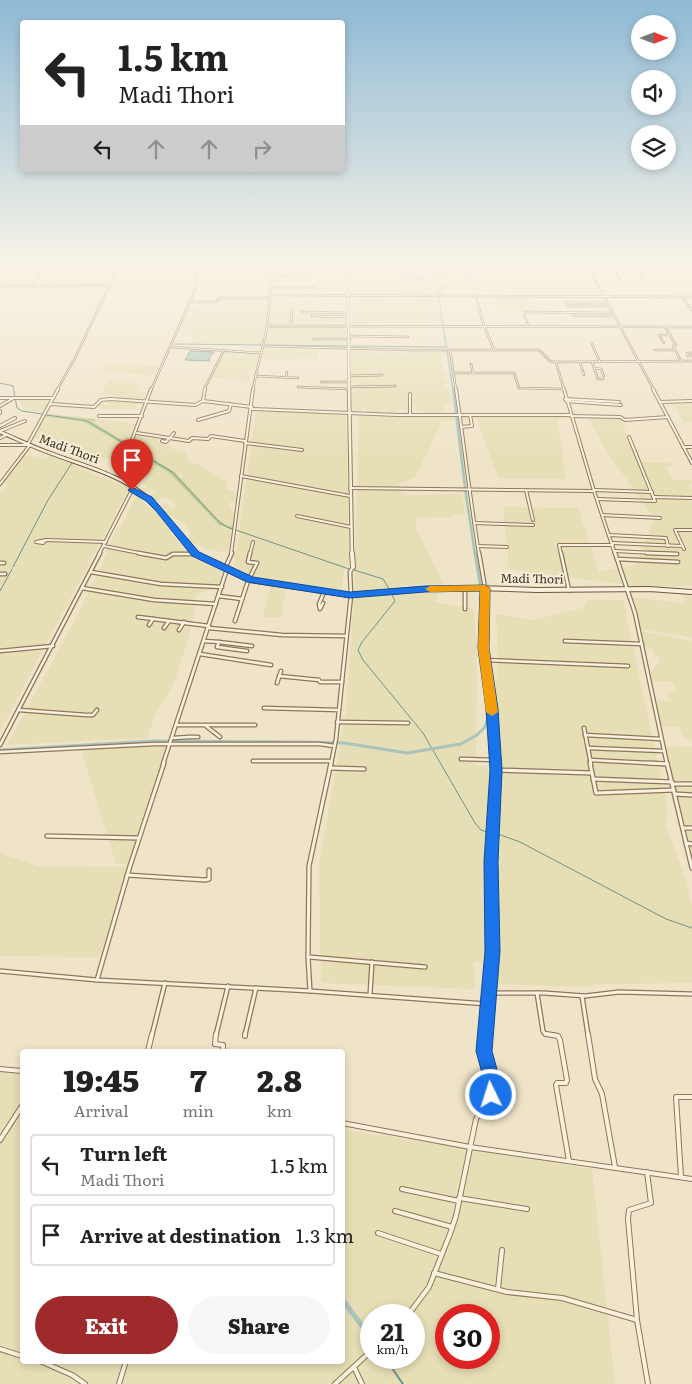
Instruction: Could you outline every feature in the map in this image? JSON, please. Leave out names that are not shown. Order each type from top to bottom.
[{"type":"main road","name":"Madi Thori","points":[[0,432],[29,445]]},
{"type":"main road","name":"Madi Thori","points":[[478,588],[628,589],[692,592]]},
{"type":"street","points":[[0,483],[29,445],[89,328]]},
{"type":"street","points":[[125,483],[129,448],[132,445],[160,366],[178,328]]},
{"type":"street","points":[[97,980],[127,874],[232,555],[245,442],[252,408],[255,376],[264,346],[267,328]]},
{"type":"street","points":[[310,991],[308,957],[309,866],[336,739],[350,595],[350,572],[353,567],[350,496],[350,328]]},
{"type":"street","points":[[485,328],[494,350]]},
{"type":"street","points":[[619,328],[692,463]]},
{"type":"street","points":[[665,328],[676,345],[673,346],[674,350],[681,361]]},
{"type":"street","points":[[664,343],[659,335],[670,335]]},
{"type":"street","points":[[313,339],[408,337]]},
{"type":"street","points":[[592,344],[600,362]]},
{"type":"street","points":[[170,346],[261,353]]},
{"type":"street","points":[[264,346],[449,351],[539,350],[550,361],[556,362],[692,361]]},
{"type":"street","points":[[50,404],[94,407],[104,399],[198,405],[202,400],[208,378],[224,350]]},
{"type":"street","points":[[656,350],[674,350]]},
{"type":"street","points":[[418,1304],[422,1299],[434,1273],[452,1227],[476,1119],[492,1090],[493,1084],[484,1051],[492,951],[491,862],[496,760],[492,709],[484,660],[484,588],[468,489],[454,373],[449,351]]},
{"type":"street","points":[[556,362],[570,415],[628,589],[692,868]]},
{"type":"street","points":[[580,362],[584,376]]},
{"type":"street","points":[[592,362],[598,379],[603,380]]},
{"type":"street","points":[[471,364],[472,373]]},
{"type":"street","points":[[594,368],[600,369],[604,376]]},
{"type":"street","points":[[286,377],[287,372]]},
{"type":"street","points":[[454,373],[514,373],[519,388],[563,388]]},
{"type":"street","points":[[255,376],[298,378]]},
{"type":"street","points":[[350,376],[382,376]]},
{"type":"street","points":[[321,382],[350,382]]},
{"type":"street","points":[[327,388],[328,382]]},
{"type":"street","points":[[298,387],[350,388],[395,386]]},
{"type":"street","points":[[410,394],[410,415]]},
{"type":"street","points":[[0,400],[4,398],[53,398]]},
{"type":"street","points":[[0,406],[13,399]]},
{"type":"street","points":[[202,400],[252,408],[350,413],[570,415],[620,417],[625,420],[668,418]]},
{"type":"street","points":[[566,400],[619,402]]},
{"type":"street","points":[[566,400],[621,405]]},
{"type":"street","points":[[660,402],[692,401]]},
{"type":"street","points":[[198,420],[228,411],[232,404]]},
{"type":"street","points":[[461,427],[472,426],[470,415]]},
{"type":"street","points":[[99,416],[142,416]]},
{"type":"street","points":[[0,426],[15,418]]},
{"type":"street","points":[[0,432],[25,421]]},
{"type":"street","points":[[136,433],[189,442],[192,438],[208,439],[212,436],[302,450]]},
{"type":"street","points":[[162,441],[165,442],[174,433]]},
{"type":"street","points":[[0,438],[6,435]]},
{"type":"street","points":[[597,499],[655,501],[628,437]]},
{"type":"street","points":[[0,444],[29,445]]},
{"type":"street","name":"Madi Thori","points":[[29,445],[108,474],[125,483],[132,490],[149,499],[159,509],[195,554],[248,579],[350,595],[425,589],[478,588]]},
{"type":"street","points":[[683,447],[692,447]]},
{"type":"street","points":[[241,476],[350,496]]},
{"type":"street","points":[[350,488],[652,492]]},
{"type":"street","points":[[0,744],[53,646],[132,490]]},
{"type":"street","points":[[526,490],[533,520]]},
{"type":"street","points":[[654,497],[692,498]]},
{"type":"street","points":[[602,515],[660,518]]},
{"type":"street","points":[[298,516],[351,527]]},
{"type":"street","points":[[474,523],[532,525]]},
{"type":"street","points":[[569,590],[559,545],[612,544],[683,548],[675,530],[692,530]]},
{"type":"street","points":[[609,535],[666,538],[668,546]]},
{"type":"street","points":[[46,540],[106,542]]},
{"type":"street","points":[[235,622],[248,579],[257,563],[248,562],[253,542]]},
{"type":"street","points":[[104,546],[166,558],[173,554],[195,554]]},
{"type":"street","points":[[478,546],[507,547]]},
{"type":"street","points":[[615,551],[676,554]]},
{"type":"street","points":[[618,559],[678,562]]},
{"type":"street","points":[[91,572],[161,584],[222,587]]},
{"type":"street","points":[[0,574],[5,574]]},
{"type":"street","points":[[82,588],[154,600],[216,604]]},
{"type":"street","points":[[465,588],[465,609]]},
{"type":"street","points":[[323,603],[322,608],[319,608],[324,592]]},
{"type":"street","points":[[219,596],[242,599]]},
{"type":"street","points":[[138,617],[273,634],[346,636]]},
{"type":"street","points":[[149,625],[153,619]]},
{"type":"street","points":[[164,628],[169,620]]},
{"type":"street","points":[[179,630],[184,622]]},
{"type":"street","points":[[204,641],[252,646]]},
{"type":"street","points":[[565,641],[642,644]]},
{"type":"street","points":[[219,642],[217,647],[247,652]]},
{"type":"street","points":[[0,651],[53,646]]},
{"type":"street","points":[[200,654],[271,665]]},
{"type":"street","points":[[484,660],[628,666]]},
{"type":"street","points":[[277,682],[281,671]]},
{"type":"street","points":[[279,676],[319,680],[320,682],[342,682]]},
{"type":"street","points":[[264,708],[339,710]]},
{"type":"street","points":[[19,710],[86,715],[93,715],[97,710]]},
{"type":"street","points":[[338,722],[408,723]]},
{"type":"street","points":[[176,725],[255,725]]},
{"type":"street","points":[[204,725],[220,737]]},
{"type":"street","points":[[584,728],[596,793],[675,792],[692,795]]},
{"type":"street","points":[[586,735],[661,739]]},
{"type":"street","points":[[173,738],[198,737]]},
{"type":"street","points":[[0,752],[170,744],[320,744],[334,746]]},
{"type":"street","points":[[588,748],[664,751]]},
{"type":"street","points":[[461,759],[496,760]]},
{"type":"street","points":[[590,760],[667,764]]},
{"type":"street","points":[[253,761],[331,761]]},
{"type":"street","points":[[330,768],[364,769]]},
{"type":"street","points":[[496,770],[592,773]]},
{"type":"street","points":[[593,779],[692,784]]},
{"type":"street","points":[[683,828],[692,828]]},
{"type":"street","points":[[47,836],[139,838]]},
{"type":"street","points":[[686,843],[692,844]]},
{"type":"street","points":[[127,874],[205,880],[209,879],[209,870]]},
{"type":"street","points":[[308,957],[425,967]]},
{"type":"street","points":[[370,994],[372,962]]},
{"type":"street","points":[[0,971],[97,980],[370,994],[487,1004]]},
{"type":"street","points":[[148,1049],[165,983]]},
{"type":"street","points":[[223,1049],[223,1045],[215,1044],[216,1032],[228,986]]},
{"type":"street","points":[[245,1036],[256,988]]},
{"type":"street","points":[[489,993],[537,993],[582,996],[619,992],[692,994]]},
{"type":"street","points":[[537,993],[543,1031],[545,1034],[558,1036],[560,1040],[567,1080],[566,1083],[556,1085],[569,1162]]},
{"type":"street","points":[[582,996],[595,1079],[602,1094],[615,1168]]},
{"type":"street","points":[[0,1069],[20,1071]]},
{"type":"street","points":[[681,1177],[676,1097],[692,1096]]},
{"type":"street","points":[[0,1140],[20,1109]]},
{"type":"street","points":[[345,1124],[470,1147],[692,1179]]},
{"type":"street","points":[[647,1172],[651,1203],[632,1208],[628,1214],[637,1320],[648,1384]]},
{"type":"street","points":[[402,1189],[527,1209]]},
{"type":"street","points":[[395,1211],[452,1227]]},
{"type":"street","points":[[378,1233],[441,1254]]},
{"type":"street","points":[[498,1289],[502,1250]]},
{"type":"street","points":[[434,1273],[511,1294],[543,1294],[578,1302],[596,1307],[604,1312],[637,1320]]},
{"type":"street","points":[[0,1349],[20,1355]]},
{"type":"street","points":[[335,1384],[360,1361]]},
{"type":"street","points":[[47,1364],[72,1375],[85,1384]]},
{"type":"street","points":[[119,1384],[125,1364]]},
{"type":"street","points":[[354,1367],[362,1384]]},
{"type":"shaded area","points":[[259,328],[265,329],[265,337],[263,344],[191,343],[193,330],[179,329]]},
{"type":"shaded area","points":[[267,328],[347,328],[348,345],[265,344]]},
{"type":"shaded area","points":[[270,347],[271,350],[281,351],[282,348],[299,349],[299,352],[304,352],[305,349],[318,350],[318,358],[262,359],[265,348]]},
{"type":"shaded area","points":[[225,350],[260,353],[254,371],[247,371],[249,372],[248,377],[250,377],[249,382],[209,377]]},
{"type":"shaded area","points":[[351,350],[370,350],[371,353],[374,353],[374,350],[382,355],[391,351],[407,354],[406,351],[428,351],[429,353],[431,351],[445,351],[445,353],[440,353],[443,368],[440,370],[445,374],[444,379],[450,382],[444,384],[445,387],[449,387],[451,404],[443,405],[443,414],[431,414],[430,412],[424,414],[423,411],[416,411],[416,406],[411,406],[412,414],[406,414],[406,410],[398,409],[398,414],[385,414],[385,410],[380,410],[380,414],[371,413],[370,410],[366,410],[366,407],[362,407],[361,411],[354,411],[352,392],[360,389],[357,387],[358,381],[351,381]]},
{"type":"shaded area","points":[[107,365],[159,366],[156,375],[127,374],[128,371],[104,371]]},
{"type":"shaded area","points":[[134,380],[140,389],[135,390],[146,393],[145,396],[148,396],[146,400],[115,398],[113,395],[102,394],[108,381]]},
{"type":"shaded area","points":[[19,399],[52,399],[44,414],[24,409]]},
{"type":"shaded area","points":[[113,399],[113,401],[139,401],[135,409],[97,409],[98,405],[108,404],[104,400]]},
{"type":"shaded area","points":[[673,403],[692,403],[692,422],[683,422]]},
{"type":"shaded area","points":[[256,410],[346,415],[349,565],[344,570],[342,590],[318,588],[252,576],[234,567]]},
{"type":"shaded area","points":[[359,415],[491,415],[620,418],[639,462],[670,463],[672,466],[665,466],[673,480],[692,480],[692,484],[689,485],[692,490],[692,498],[687,498],[688,501],[692,501],[692,529],[690,529],[692,534],[692,586],[636,586],[509,569],[503,507],[578,508],[599,572],[636,565],[654,518],[607,452],[589,418],[557,419],[566,479],[498,478],[477,419],[442,421],[415,478],[398,483],[404,495],[462,494],[465,515],[416,518],[417,531],[444,584],[403,586],[359,594],[439,593],[434,602],[473,609],[477,644],[476,766],[494,766],[489,836],[489,962],[474,961],[474,989],[321,983],[319,864],[346,711],[354,595]]},
{"type":"shaded area","points":[[45,417],[82,421],[103,432],[128,447],[126,464],[99,457],[79,456],[79,452],[76,454],[54,447],[57,442],[48,438],[46,440],[34,438]]},
{"type":"shaded area","points":[[97,419],[136,424],[138,426],[131,445],[93,421]]},
{"type":"shaded area","points":[[137,434],[158,436],[158,442],[181,452],[187,451],[187,460],[193,464],[201,465],[227,483],[226,490],[237,492],[237,502],[230,502],[229,507],[235,512],[234,527],[226,525],[218,519],[182,480],[182,476],[133,446]]},
{"type":"shaded area","points":[[130,449],[169,473],[223,528],[232,530],[229,553],[206,549],[190,542],[188,540],[191,533],[185,524],[171,516],[168,517],[159,508],[166,503],[170,508],[174,507],[175,504],[166,498],[168,496],[154,502],[147,497],[157,493],[151,490],[142,493],[137,490],[147,487],[130,461]]},
{"type":"shaded area","points":[[28,455],[45,459],[50,455],[129,489],[0,731],[0,495],[9,484],[3,483],[22,457],[27,457]]},
{"type":"shaded area","points":[[136,496],[157,513],[189,556],[222,571],[218,586],[196,595],[192,625],[175,681],[155,715],[147,738],[7,745],[78,614],[121,519],[116,537]]},
{"type":"shaded area","points":[[271,585],[286,588],[281,618],[263,617]]},
{"type":"shaded area","points":[[682,592],[689,593],[692,599],[692,638],[640,629],[631,597],[681,603],[681,601],[685,601]]},
{"type":"shaded area","points":[[587,600],[623,600],[668,809],[665,824],[686,880],[692,906],[692,983],[608,984],[578,987],[493,984],[494,831],[497,768],[493,723],[498,663],[496,614],[533,620],[583,608]]},
{"type":"shaded area","points":[[641,631],[692,641],[692,741],[682,736],[679,727],[660,726],[655,701],[669,701],[667,692],[676,691],[672,682],[652,681],[651,672],[660,661],[659,657],[655,656],[653,649],[643,645]]},
{"type":"shaded area","points":[[167,745],[129,865],[116,864],[81,749]]},
{"type":"shaded area","points":[[665,746],[692,747],[692,857],[675,784]]},
{"type":"shaded area","points":[[0,853],[39,866],[127,867],[100,957],[0,956]]},
{"type":"shaded area","points":[[0,1072],[20,1074],[20,1364],[345,1364],[345,1129],[592,1169],[615,1384],[0,1384]]},
{"type":"green space","points":[[47,414],[96,419],[93,422],[131,445],[128,447],[82,421],[45,417]]},
{"type":"green space","points":[[133,446],[175,472],[218,519],[226,525],[234,527],[232,530],[219,525],[169,473],[130,449]]},
{"type":"water","points":[[190,351],[214,352],[209,358],[210,361],[185,360]]},
{"type":"waterway","points":[[443,328],[453,390]]},
{"type":"waterway","points":[[174,344],[263,345]]},
{"type":"waterway","points":[[265,345],[348,346]]},
{"type":"waterway","points":[[351,346],[447,347]]},
{"type":"waterway","points":[[0,383],[13,386],[17,408],[22,411],[42,414]]},
{"type":"waterway","points":[[453,389],[475,554]]},
{"type":"waterway","points":[[47,415],[87,421],[172,472],[219,522],[227,527],[349,569]]},
{"type":"waterway","points":[[13,567],[48,500],[72,463]]},
{"type":"waterway","points":[[0,750],[153,741],[304,742],[344,743],[407,753],[461,744],[477,735],[485,727],[489,715],[480,651],[483,601],[475,553]]},
{"type":"waterway","points":[[0,591],[12,569]]},
{"type":"waterway","points":[[354,570],[383,579],[390,590]]},
{"type":"waterway","points":[[391,593],[395,601],[362,642],[358,650],[363,660],[423,733],[475,823],[481,830],[490,833]]},
{"type":"waterway","points":[[495,833],[520,842],[666,919],[692,928]]},
{"type":"waterway","points":[[345,1303],[360,1323]]},
{"type":"waterway","points":[[393,1369],[403,1384]]},
{"type":"slow traffic","points":[[430,589],[485,588],[484,648],[492,712]]},
{"type":"route","points":[[132,490],[149,499],[159,509],[195,554],[250,580],[350,595],[425,589],[485,588],[485,664],[492,709],[496,755],[496,792],[491,862],[492,951],[484,1051],[493,1084],[491,1095]]}]
